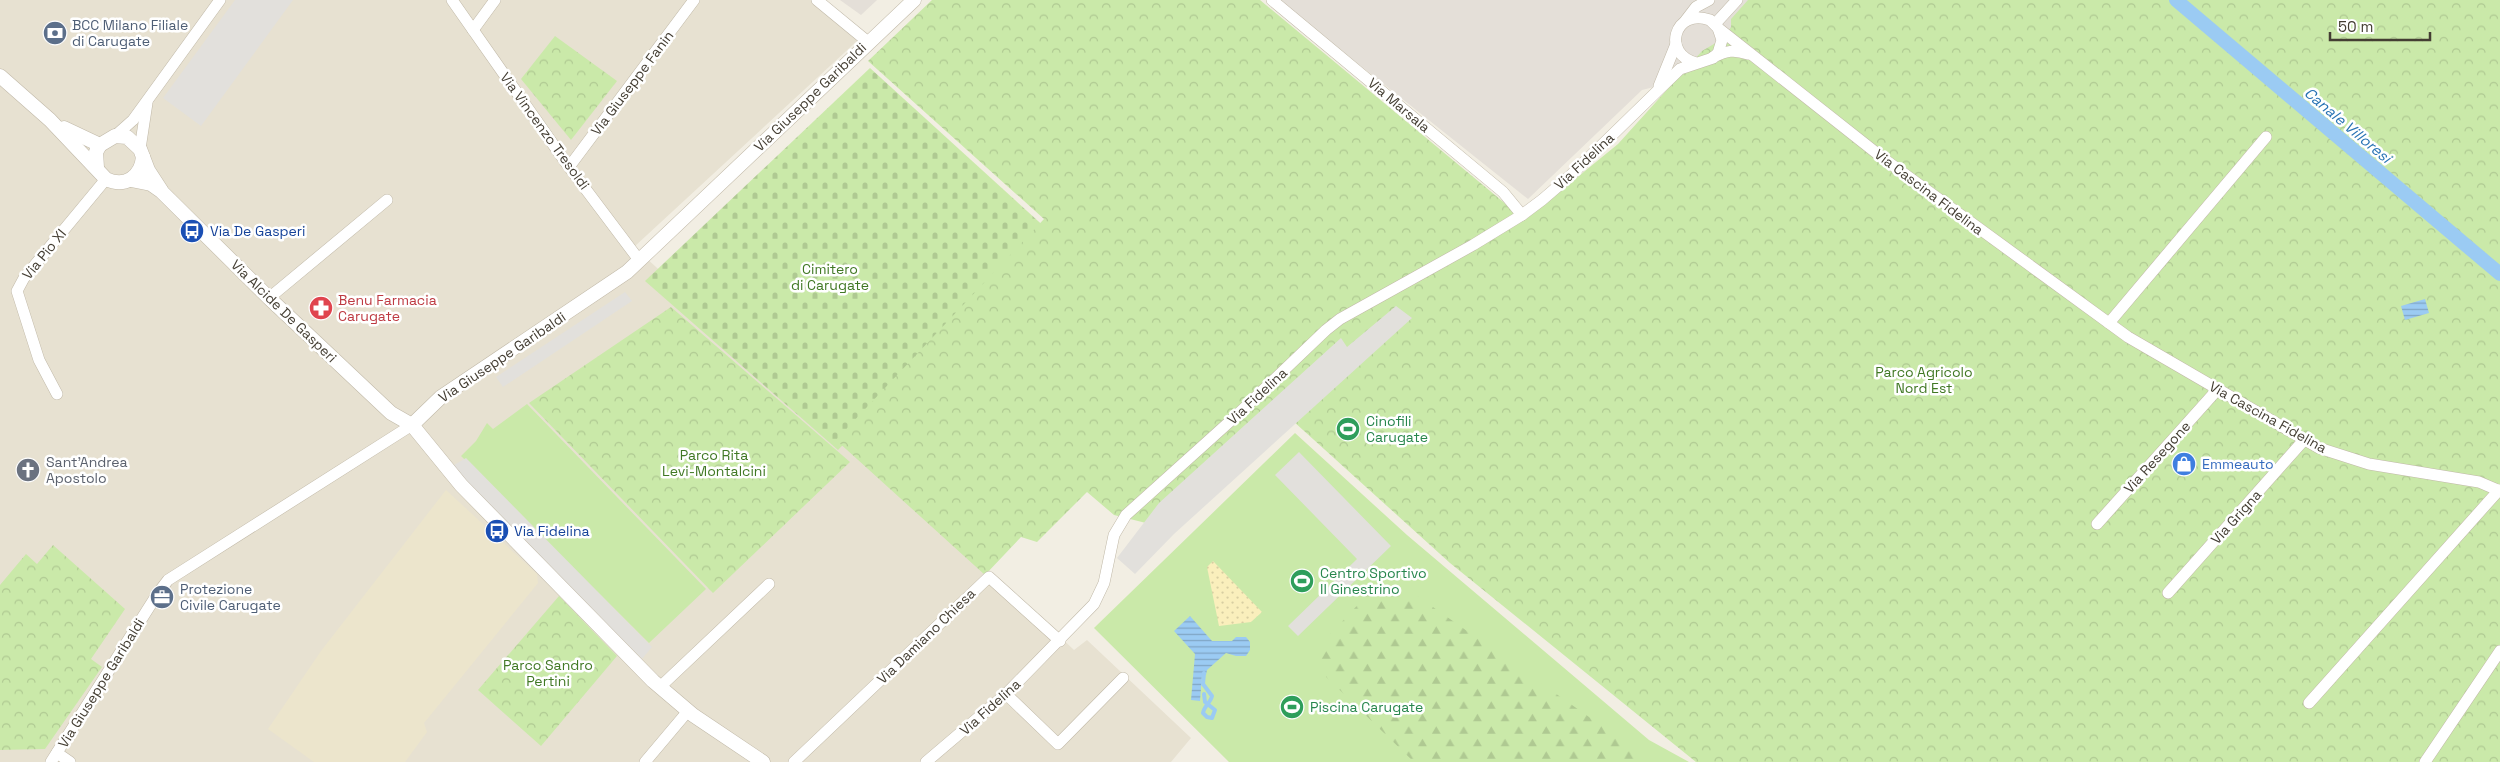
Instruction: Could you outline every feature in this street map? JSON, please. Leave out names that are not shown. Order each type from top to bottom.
[{"type":"street","points":[[102,174],[96,152],[100,145],[126,129],[220,0]]},
{"type":"street","name":"Via Vincenzo Tresoldi","points":[[452,0],[569,166],[639,260]]},
{"type":"street","points":[[473,30],[495,0]]},
{"type":"street","name":"Via Giuseppe Fanin","points":[[569,166],[694,0]]},
{"type":"street","points":[[817,0],[868,42]]},
{"type":"street","name":"Via Giuseppe Garibaldi","points":[[54,757],[168,580],[412,425],[441,397],[618,278],[914,0]]},
{"type":"street","name":"Via Marsala","points":[[1272,0],[1503,192],[1522,215]]},
{"type":"street","points":[[1679,27],[1696,7],[1709,0]]},
{"type":"street","points":[[1717,26],[1737,0]]},
{"type":"street","points":[[1679,27],[1690,18],[1697,17],[1710,20],[1717,26],[1722,40],[1718,53],[1713,58]]},
{"type":"street","name":"Via Cascina Fidelina","points":[[1717,26],[1884,159],[2128,337],[2304,440],[2329,452],[2370,464],[2479,482],[2499,490],[2309,703]]},
{"type":"street","name":"Via Fidelina","points":[[1656,92],[1676,44],[1679,27]]},
{"type":"street","points":[[1676,44],[1684,57],[1697,63]]},
{"type":"street","name":"Via Cascina Fidelina","points":[[1713,58],[1727,51],[1736,50],[1754,56]]},
{"type":"street","name":"Via Fidelina","points":[[926,762],[1006,694],[1060,641],[1097,599],[1104,584],[1114,535],[1126,515],[1238,415],[1326,330],[1340,319],[1473,245],[1522,215],[1570,176],[1680,69],[1713,58]]},
{"type":"street","points":[[0,76],[50,120],[102,174]]},
{"type":"street","points":[[131,180],[138,173],[149,97]]},
{"type":"street","points":[[50,120],[71,133],[100,145]]},
{"type":"street","points":[[115,136],[127,137],[142,153]]},
{"type":"street","points":[[2109,323],[2266,137]]},
{"type":"street","name":"Via Alcide De Gasperi","points":[[142,153],[161,191]]},
{"type":"street","name":"Via Alcide De Gasperi","points":[[102,174],[118,182],[131,180],[151,184],[161,191],[269,298],[391,413],[412,425]]},
{"type":"street","name":"Via Pio XI","points":[[57,394],[39,360],[17,291],[24,278],[102,174]]},
{"type":"street","points":[[269,298],[387,200]]},
{"type":"street","name":"Via Resegone","points":[[2097,524],[2218,390]]},
{"type":"street","points":[[412,425],[461,485],[557,586],[660,687],[688,711],[763,762]]},
{"type":"street","name":"Via Grigna","points":[[2168,593],[2304,440]]},
{"type":"street","name":"Via Damiano Chiesa","points":[[794,762],[989,577],[1060,641]]},
{"type":"street","points":[[660,687],[769,584]]},
{"type":"street","points":[[2425,762],[2500,651]]},
{"type":"street","points":[[1006,694],[1058,744],[1124,678]]},
{"type":"street","points":[[645,762],[688,711]]},
{"type":"street","points":[[54,757],[70,762]]},
{"type":"shaded area","points":[[0,0],[816,0],[857,41],[634,247],[997,577],[1074,650],[1087,640],[1191,738],[1171,762],[0,762]]},
{"type":"shaded area","points":[[235,0],[293,0],[201,126],[163,98]]},
{"type":"shaded area","points":[[840,0],[877,0],[861,15]]},
{"type":"shaded area","points":[[1278,0],[1816,0],[1768,58],[1642,90],[1528,199]]},
{"type":"shaded area","points":[[625,292],[632,301],[503,387],[496,377]]},
{"type":"shaded area","points":[[1396,306],[1412,318],[1174,534],[1135,574],[1117,558],[1159,503],[1341,338],[1347,347]]},
{"type":"shaded area","points":[[1299,452],[1391,546],[1298,636],[1288,626],[1357,559],[1275,475]]},
{"type":"shaded area","points":[[466,458],[652,647],[642,659],[449,468]]},
{"type":"shaded area","points":[[446,490],[537,574],[538,583],[424,723],[427,732],[405,762],[314,762],[268,729],[321,651]]},
{"type":"green space","name":"Parco Agricolo Nord Est","points":[[932,0],[1260,0],[1525,220],[1618,144],[1702,51],[1724,38],[1731,27],[1731,19],[1748,0],[2500,0],[2500,762],[1696,762],[1450,563],[1282,411],[1154,525],[1114,515],[1087,492],[1037,542],[1021,537],[985,575],[836,440],[1044,219],[868,61]]},
{"type":"green space","points":[[555,36],[617,81],[571,140],[521,79]]},
{"type":"green space","name":"Cimitero di Carugate","points":[[870,68],[1049,231],[838,450],[645,281]]},
{"type":"green space","name":"Parco Rita Levi-Montalcini","points":[[671,307],[850,462],[713,593],[529,403]]},
{"type":"green space","points":[[527,404],[706,589],[649,643],[461,456],[476,441],[487,423],[493,429]]},
{"type":"green space","name":"Centro Sportivo Il Ginestrino","points":[[1295,433],[1407,535],[1649,740],[1689,762],[1229,762],[1094,628]]},
{"type":"green space","points":[[53,545],[125,609],[91,659],[102,667],[45,749],[0,750],[0,585],[26,554],[37,564]]},
{"type":"green space","points":[[1398,582],[1653,762],[1414,762],[1321,672],[1319,655],[1322,643],[1367,595],[1380,586]]},
{"type":"green space","name":"Parco Sandro Pertini","points":[[559,596],[617,656],[541,746],[478,690]]},
{"type":"sand","points":[[1213,561],[1262,612],[1251,622],[1219,626],[1207,567]]},
{"type":"water","points":[[2425,299],[2429,313],[2405,320],[2401,306]]},
{"type":"water","points":[[1190,616],[1212,641],[1232,641],[1236,637],[1246,637],[1250,642],[1250,650],[1246,656],[1226,653],[1207,670],[1206,675],[1202,675],[1200,701],[1191,700],[1195,654],[1174,631]]},
{"type":"waterway","name":"Canale Villoresi","points":[[2176,0],[2500,274]]},
{"type":"waterway","points":[[1204,673],[1203,684],[1212,696],[1208,704],[1206,706],[1203,713],[1207,717],[1212,718],[1215,710],[1205,702],[1204,694]]},
{"type":"place","name":"BCC Milano Filiale di Carugate","points":[[55,33]]},
{"type":"place","name":"Via De Gasperi","points":[[192,231]]},
{"type":"place","name":"Benu Farmacia Carugate","points":[[321,308]]},
{"type":"place","name":"Cinofili Carugate","points":[[1348,429]]},
{"type":"place","name":"Emmeauto","points":[[2184,464]]},
{"type":"place","name":"Sant'Andrea Apostolo","points":[[28,470]]},
{"type":"place","name":"Via Fidelina","points":[[497,531]]},
{"type":"place","name":"Centro Sportivo Il Ginestrino","points":[[1302,581]]},
{"type":"place","name":"Protezione Civile Carugate","points":[[162,597]]},
{"type":"place","name":"Piscina Carugate","points":[[1292,707]]}]
